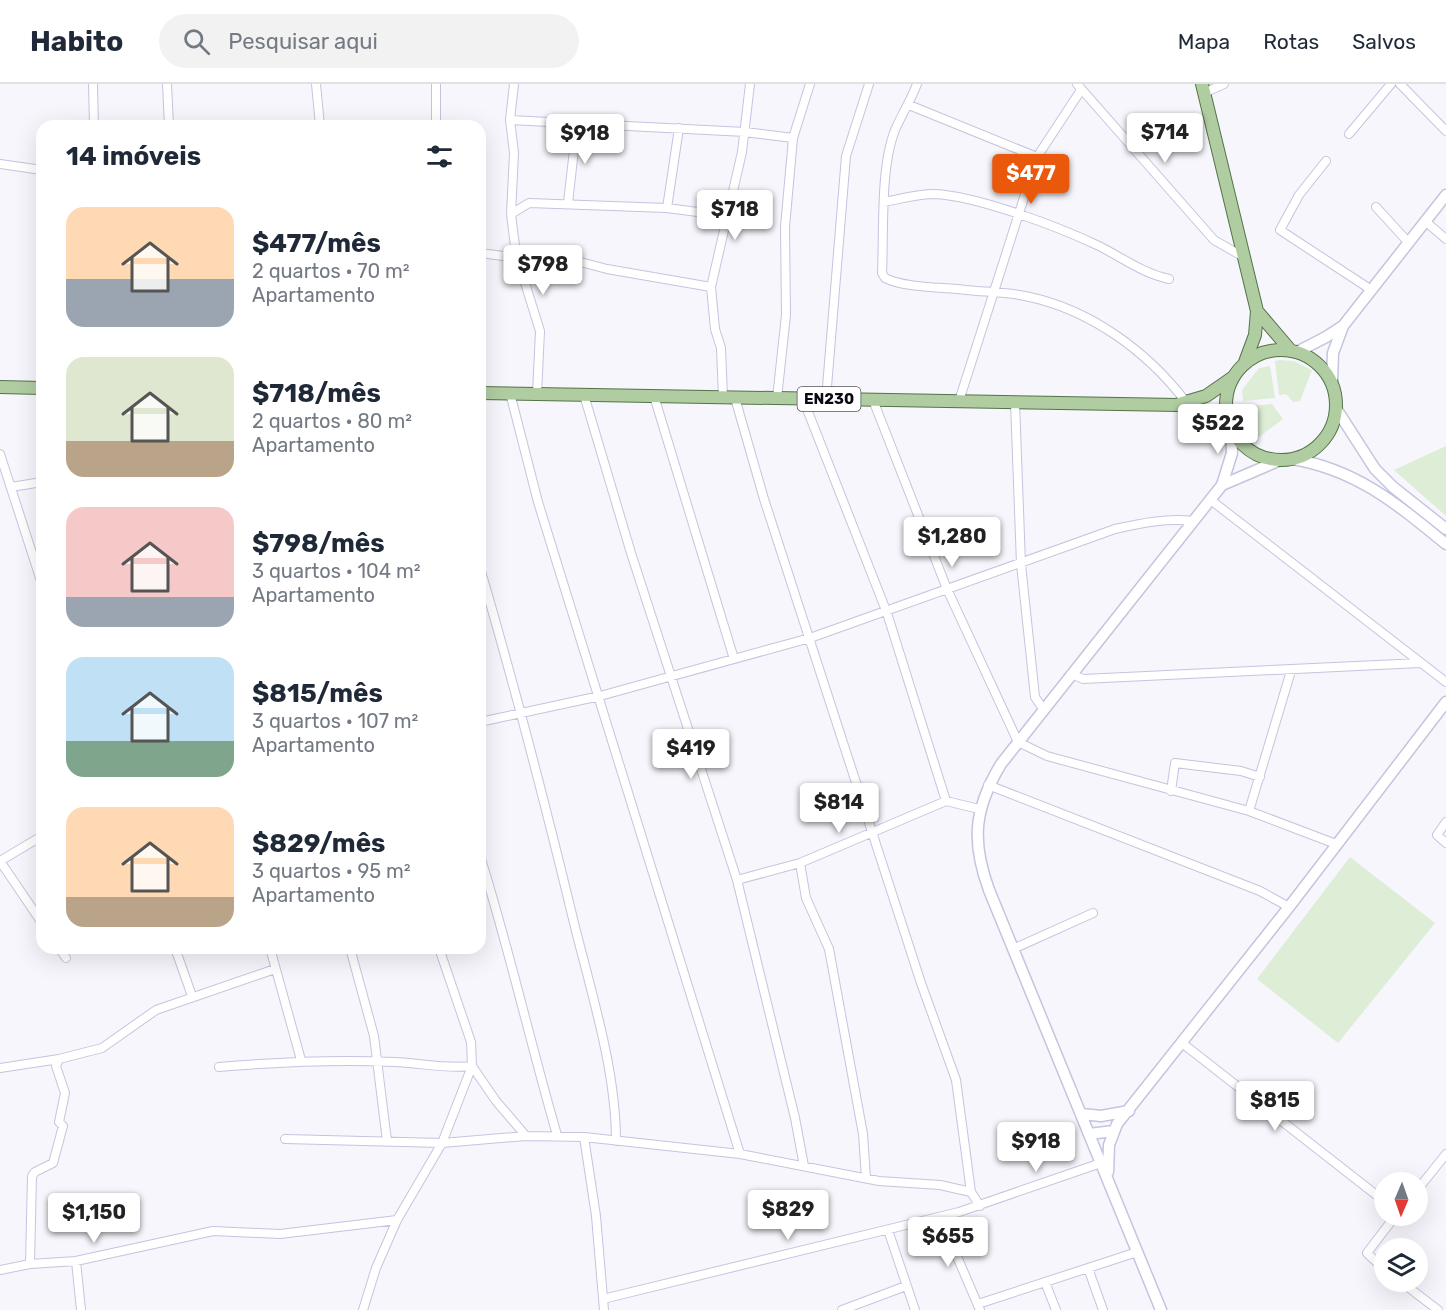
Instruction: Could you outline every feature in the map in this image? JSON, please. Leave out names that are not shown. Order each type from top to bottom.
[{"type":"main road","name":"EN230","points":[[486,393],[1182,404],[1206,396],[1233,377],[1244,364],[1253,344],[1257,311],[1203,88]]},
{"type":"main road","name":"EN230","points":[[1257,311],[1294,351],[1318,363],[1332,382]]},
{"type":"main road","name":"EN230","points":[[1244,364],[1266,352],[1294,351]]},
{"type":"main road","name":"EN230","points":[[1231,428],[1226,401],[1233,377]]},
{"type":"main road","points":[[1332,382],[1336,410]]},
{"type":"main road","points":[[0,387],[36,388]]},
{"type":"main road","name":"EN230","points":[[1182,404],[1206,413],[1231,428],[1248,449],[1278,461],[1293,459],[1318,446],[1330,429],[1336,410]]},
{"type":"street","points":[[93,84],[94,120]]},
{"type":"street","points":[[167,84],[169,120]]},
{"type":"street","points":[[316,84],[319,120]]},
{"type":"street","points":[[436,84],[436,120]]},
{"type":"street","points":[[514,84],[510,120],[514,153],[511,214],[516,254],[540,331],[537,394]]},
{"type":"street","points":[[750,84],[745,132],[711,287],[716,329],[729,397],[810,638],[921,983],[956,1080],[971,1192],[980,1206]]},
{"type":"street","points":[[777,398],[786,315],[785,227],[793,138],[810,84]]},
{"type":"street","points":[[826,399],[846,156],[868,84]]},
{"type":"street","points":[[917,84],[895,131],[886,172],[882,273],[885,278],[1026,296],[1091,321],[1140,353],[1169,380],[1182,404]]},
{"type":"street","points":[[1203,88],[1224,84]]},
{"type":"street","points":[[1349,134],[1391,84]]},
{"type":"street","points":[[1400,84],[1446,131]]},
{"type":"street","points":[[959,401],[1037,157],[1079,87],[1130,142],[1214,240],[1242,255]]},
{"type":"street","points":[[909,105],[1037,157]]},
{"type":"street","points":[[510,120],[745,132],[793,138]]},
{"type":"street","points":[[568,204],[577,123]]},
{"type":"street","points":[[667,208],[679,128]]},
{"type":"street","points":[[1326,161],[1299,195],[1280,230],[1370,290]]},
{"type":"street","points":[[0,164],[36,169]]},
{"type":"street","points":[[884,202],[915,195],[946,195],[1018,214],[1100,247],[1143,271],[1169,279]]},
{"type":"street","points":[[1332,382],[1333,353],[1343,326],[1446,195]]},
{"type":"street","points":[[511,214],[529,203],[667,208],[728,216]]},
{"type":"street","points":[[1376,207],[1408,242]]},
{"type":"street","points":[[1425,221],[1446,239]]},
{"type":"street","points":[[486,254],[503,256],[542,252],[607,269],[711,287]]},
{"type":"street","points":[[1294,351],[1326,338],[1343,326]]},
{"type":"street","points":[[510,393],[538,502],[600,696],[694,1013],[740,1154]]},
{"type":"street","points":[[584,395],[671,678],[737,880],[795,1118],[804,1166]]},
{"type":"street","points":[[654,396],[734,659]]},
{"type":"street","points":[[803,399],[887,613],[946,801]]},
{"type":"street","points":[[873,400],[947,589],[1018,742],[1047,756],[1249,811],[1336,844]]},
{"type":"street","points":[[1015,402],[1021,564],[1035,697],[1043,709]]},
{"type":"street","points":[[1336,410],[1390,492],[1446,543]]},
{"type":"street","points":[[1161,1310],[983,873],[977,839],[979,809],[988,785],[1018,742],[1193,521],[1212,501],[1222,485],[1233,453],[1231,428]]},
{"type":"street","points":[[0,454],[36,565]]},
{"type":"street","points":[[1293,459],[1343,473],[1390,492],[1446,529]]},
{"type":"street","points":[[1222,485],[1278,461]]},
{"type":"street","points":[[11,487],[36,483]]},
{"type":"street","points":[[1212,501],[1446,682]]},
{"type":"street","points":[[486,721],[671,678],[810,638],[887,613],[1115,529],[1148,521],[1173,519],[1193,521]]},
{"type":"street","points":[[486,588],[523,713],[588,980],[614,1098],[616,1141]]},
{"type":"street","points":[[1071,674],[1083,680],[1420,663]]},
{"type":"street","points":[[1249,811],[1291,671]]},
{"type":"street","points":[[1109,1183],[1107,1168],[1114,1131],[1446,702]]},
{"type":"street","points":[[1171,791],[1175,763],[1241,771],[1260,777]]},
{"type":"street","points":[[988,785],[1260,891],[1289,907]]},
{"type":"street","points":[[737,880],[800,863],[874,834],[946,801],[979,809]]},
{"type":"street","points":[[1446,822],[1437,835],[1446,843]]},
{"type":"street","points":[[36,840],[0,861],[36,914]]},
{"type":"street","points":[[800,863],[806,898],[829,949],[863,1134],[866,1179]]},
{"type":"street","points":[[486,875],[499,915],[530,1042],[557,1135]]},
{"type":"street","points":[[1013,949],[1093,913]]},
{"type":"street","points":[[63,954],[66,958]]},
{"type":"street","points":[[177,954],[192,996]]},
{"type":"street","points":[[271,954],[301,1060]]},
{"type":"street","points":[[352,954],[374,1036],[375,1061],[387,1142]]},
{"type":"street","points":[[363,1310],[397,1220],[442,1143],[472,1066],[471,1042],[441,954]]},
{"type":"street","points":[[0,1068],[59,1059],[102,1048],[156,1010],[275,969]]},
{"type":"street","points":[[1182,1043],[1374,1193]]},
{"type":"street","points":[[30,1264],[32,1176],[35,1172],[53,1163],[63,1126],[59,1122],[65,1093],[56,1066],[59,1059]]},
{"type":"street","points":[[219,1067],[301,1060],[375,1061],[451,1068],[472,1066]]},
{"type":"street","points":[[472,1066],[508,1118],[526,1136]]},
{"type":"street","points":[[1082,1114],[1101,1116],[1130,1111]]},
{"type":"street","points":[[1089,1134],[1114,1131]]},
{"type":"street","points":[[285,1139],[442,1143],[526,1136],[584,1137],[740,1154],[866,1179],[940,1185],[971,1192]]},
{"type":"street","points":[[584,1137],[604,1310]]},
{"type":"street","points":[[1428,1176],[1446,1154]]},
{"type":"street","points":[[603,1299],[940,1217],[980,1206],[1101,1163]]},
{"type":"street","points":[[940,1217],[979,1307],[1045,1282],[1137,1252]]},
{"type":"street","points":[[0,1270],[30,1264],[76,1260],[213,1231],[280,1234],[397,1220]]},
{"type":"street","points":[[1378,1238],[1388,1226]]},
{"type":"street","points":[[888,1230],[915,1310]]},
{"type":"street","points":[[1374,1244],[1367,1253],[1374,1260]]},
{"type":"street","points":[[76,1260],[81,1310]]},
{"type":"street","points":[[1088,1268],[1103,1310]]},
{"type":"street","points":[[1045,1282],[1056,1310]]},
{"type":"street","points":[[842,1310],[906,1286]]},
{"type":"street","points":[[1414,1292],[1438,1310]]},
{"type":"green space","points":[[1275,361],[1294,361],[1312,370],[1300,401],[1293,402],[1286,394],[1279,395]]},
{"type":"green space","points":[[1270,366],[1275,398],[1243,401],[1242,390],[1259,368]]},
{"type":"green space","points":[[1272,404],[1283,419],[1255,440],[1244,426],[1240,407]]},
{"type":"green space","points":[[1446,446],[1446,516],[1394,470]]},
{"type":"green space","points":[[1350,857],[1435,923],[1338,1043],[1257,979]]}]
